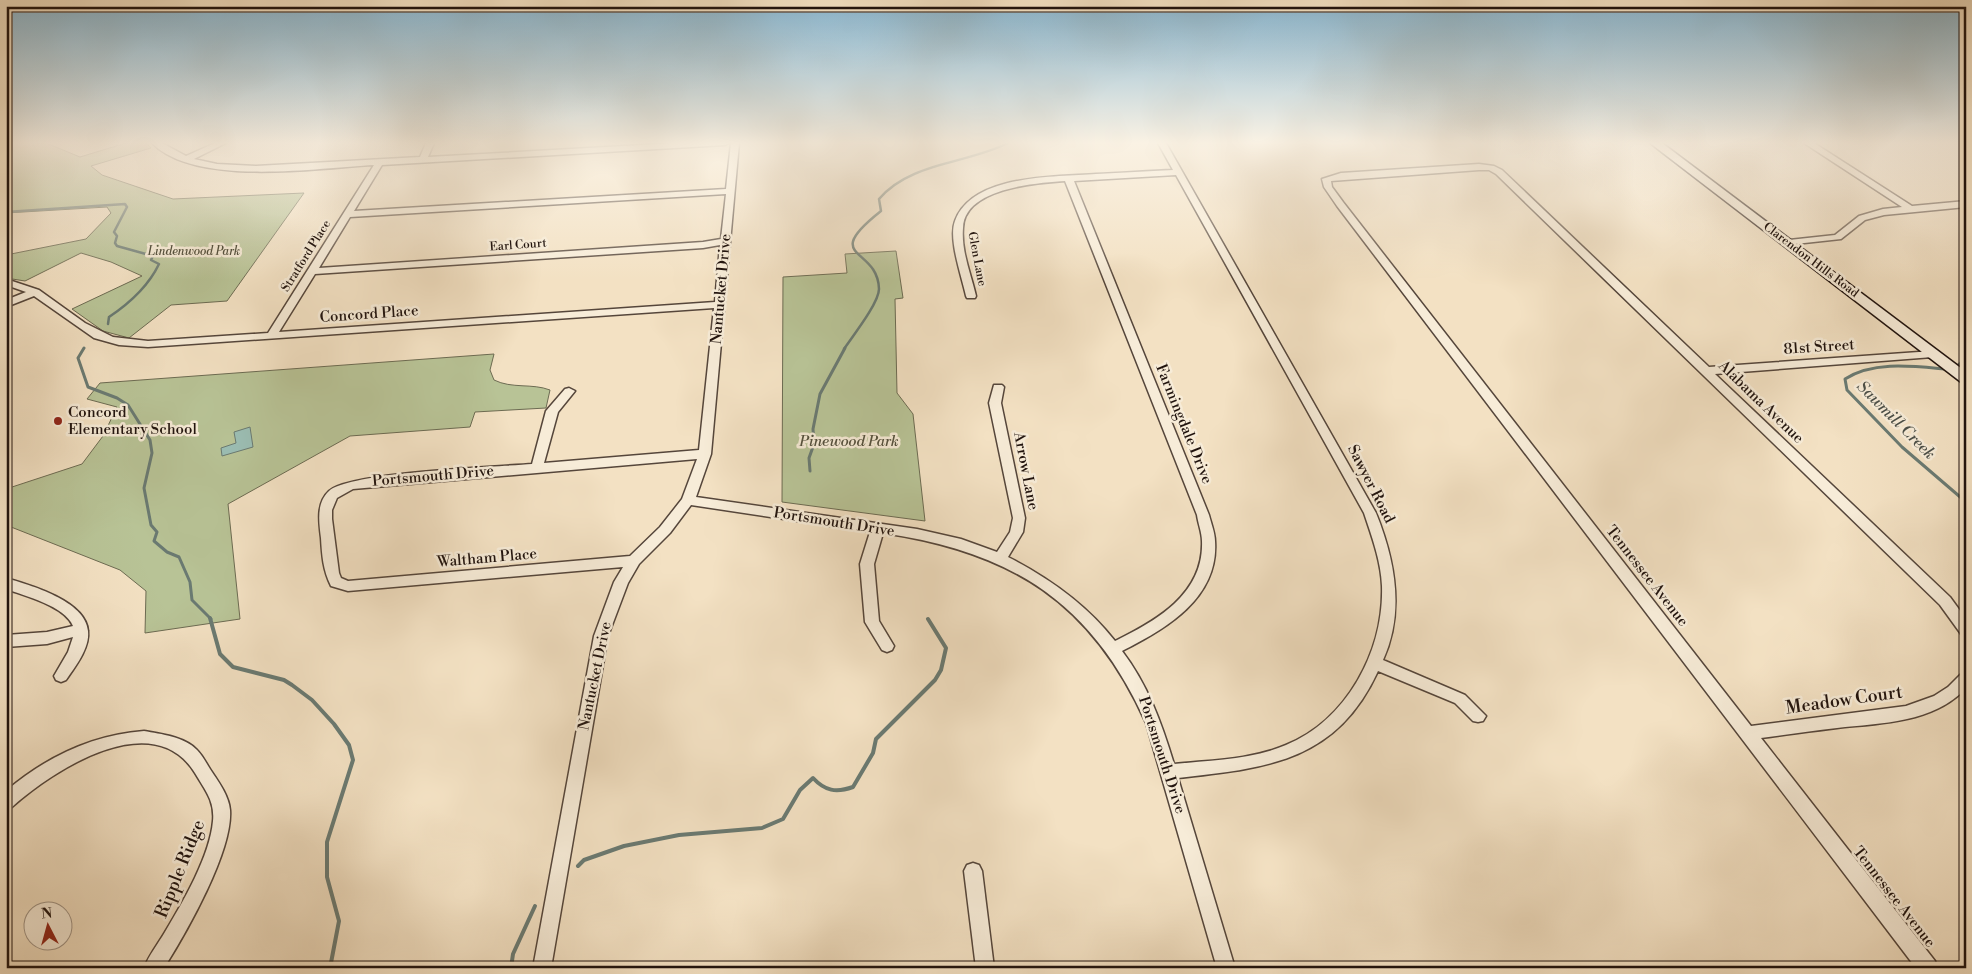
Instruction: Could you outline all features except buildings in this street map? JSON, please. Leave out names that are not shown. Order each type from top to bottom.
[{"type":"street","name":"Stratford Place","points":[[270,336],[363,188]]},
{"type":"street","name":"Glen Lane","points":[[971,296],[958,235],[959,221],[966,209],[983,196],[1002,188]]},
{"type":"street","name":"Farmingdale Drive","points":[[1073,188],[1203,515],[1209,542],[1203,577],[1187,603],[1157,627],[1114,648]]},
{"type":"street","name":"Sawyer Road","points":[[1169,772],[1256,761],[1283,754],[1307,743],[1339,720],[1364,685],[1376,664],[1387,622],[1389,592],[1386,559],[1376,527],[1364,501],[1187,188]]},
{"type":"street","name":"Alabama Avenue","points":[[1328,188],[1340,204]]},
{"type":"street","name":"Alabama Avenue","points":[[1517,188],[1945,601],[1966,630]]},
{"type":"street","name":"Clarendon Hills Road","points":[[1715,188],[1966,379]]},
{"type":"street","points":[[1879,188],[1909,208]]},
{"type":"street","points":[[347,214],[731,191]]},
{"type":"street","name":"Nantucket Drive","points":[[542,968],[601,636],[614,595],[634,561],[665,530],[688,500],[706,454],[731,191]]},
{"type":"street","name":"Tennessee Avenue","points":[[1340,204],[1928,968]]},
{"type":"street","points":[[1789,244],[1838,237],[1862,218],[1882,212],[1966,204]]},
{"type":"street","name":"Earl Court","points":[[312,271],[703,245],[726,241]]},
{"type":"street","name":"Concord Place","points":[[6,282],[35,292],[60,307],[92,332],[118,341],[159,344],[720,305]]},
{"type":"street","points":[[6,304],[35,292]]},
{"type":"street","name":"81st Street","points":[[1706,371],[1933,354]]},
{"type":"street","name":"Arrow Lane","points":[[998,386],[995,403],[1019,518],[1016,532],[1000,559]]},
{"type":"street","points":[[537,468],[552,411],[569,391]]},
{"type":"street","name":"Portsmouth Drive","points":[[342,585],[336,582],[331,570],[325,512],[328,501],[340,489],[365,482],[706,454]]},
{"type":"street","name":"Portsmouth Drive","points":[[688,500],[935,538],[1000,559],[1068,600],[1104,635],[1145,698],[1169,772],[1226,968]]},
{"type":"street","points":[[878,528],[867,564],[872,622],[888,646]]},
{"type":"street","name":"Waltham Place","points":[[342,585],[357,586],[634,561]]},
{"type":"street","points":[[6,583],[70,610],[75,615],[81,630],[74,655],[61,676]]},
{"type":"street","points":[[6,642],[47,638],[81,630]]},
{"type":"street","points":[[1376,664],[1460,699],[1478,716]]},
{"type":"street","name":"Meadow Court","points":[[1748,733],[1914,711],[1948,695],[1966,678]]},
{"type":"street","name":"Ripple Ridge","points":[[6,802],[51,766],[95,747],[128,737],[143,736],[165,741],[191,754],[217,794],[222,809],[222,823],[218,840],[191,902],[172,939],[153,968]]},
{"type":"street","points":[[973,871],[985,968]]},
{"type":"green space","name":"Lindenwood Park","points":[[6,188],[142,188],[173,199],[304,193],[227,301],[171,305],[129,338],[103,331],[72,309],[142,276],[111,262],[81,253],[25,281],[6,278],[6,255],[86,239],[111,213],[107,207],[6,213]]},
{"type":"green space","name":"Pinewood Park","points":[[896,251],[903,298],[895,299],[897,393],[913,414],[925,521],[782,502],[783,277],[847,273],[845,254]]},
{"type":"green space","points":[[494,354],[490,370],[494,380],[501,383],[550,390],[546,408],[475,412],[470,427],[350,436],[228,504],[240,619],[145,633],[146,591],[120,570],[6,525],[6,491],[9,488],[82,464],[103,436],[117,407],[87,399],[100,383]]},
{"type":"water","points":[[250,427],[253,447],[222,456],[221,448],[236,443],[234,432]]},
{"type":"waterway","points":[[844,349],[875,303],[879,289],[876,275],[853,246],[854,238],[881,211],[879,199],[890,188]]},
{"type":"waterway","points":[[6,212],[125,204],[127,207],[114,232],[117,236],[115,243],[117,246],[153,256],[151,260],[159,264],[150,280],[138,294],[109,317],[108,324]]},
{"type":"waterway","points":[[84,348],[78,358],[88,387],[117,398],[128,405],[150,440],[152,453],[144,488],[151,525],[157,532],[154,541],[167,552],[179,557],[190,582],[192,600],[210,618]]},
{"type":"waterway","points":[[810,471],[809,458],[814,444],[813,429],[820,394],[845,348]]},
{"type":"waterway","name":"Sawmill Creek","points":[[1956,367],[1966,358]]},
{"type":"waterway","name":"Sawmill Creek","points":[[1944,369],[1906,366],[1880,367],[1856,373],[1845,379],[1847,390],[1902,447],[1966,502]]},
{"type":"waterway","points":[[210,618],[220,654],[233,667],[284,680],[292,685],[312,700],[334,724],[349,745],[353,760],[327,842],[327,877],[339,921],[330,968]]},
{"type":"waterway","points":[[578,866],[584,860],[624,846],[679,835],[762,828],[783,819],[800,790],[813,778],[822,786],[831,790],[853,787],[873,753],[876,739],[935,680],[941,670],[946,648],[928,619]]},
{"type":"waterway","points":[[511,968],[513,954],[535,906]]},
{"type":"place","name":"Concord Elementary School","points":[[58,421]]}]
